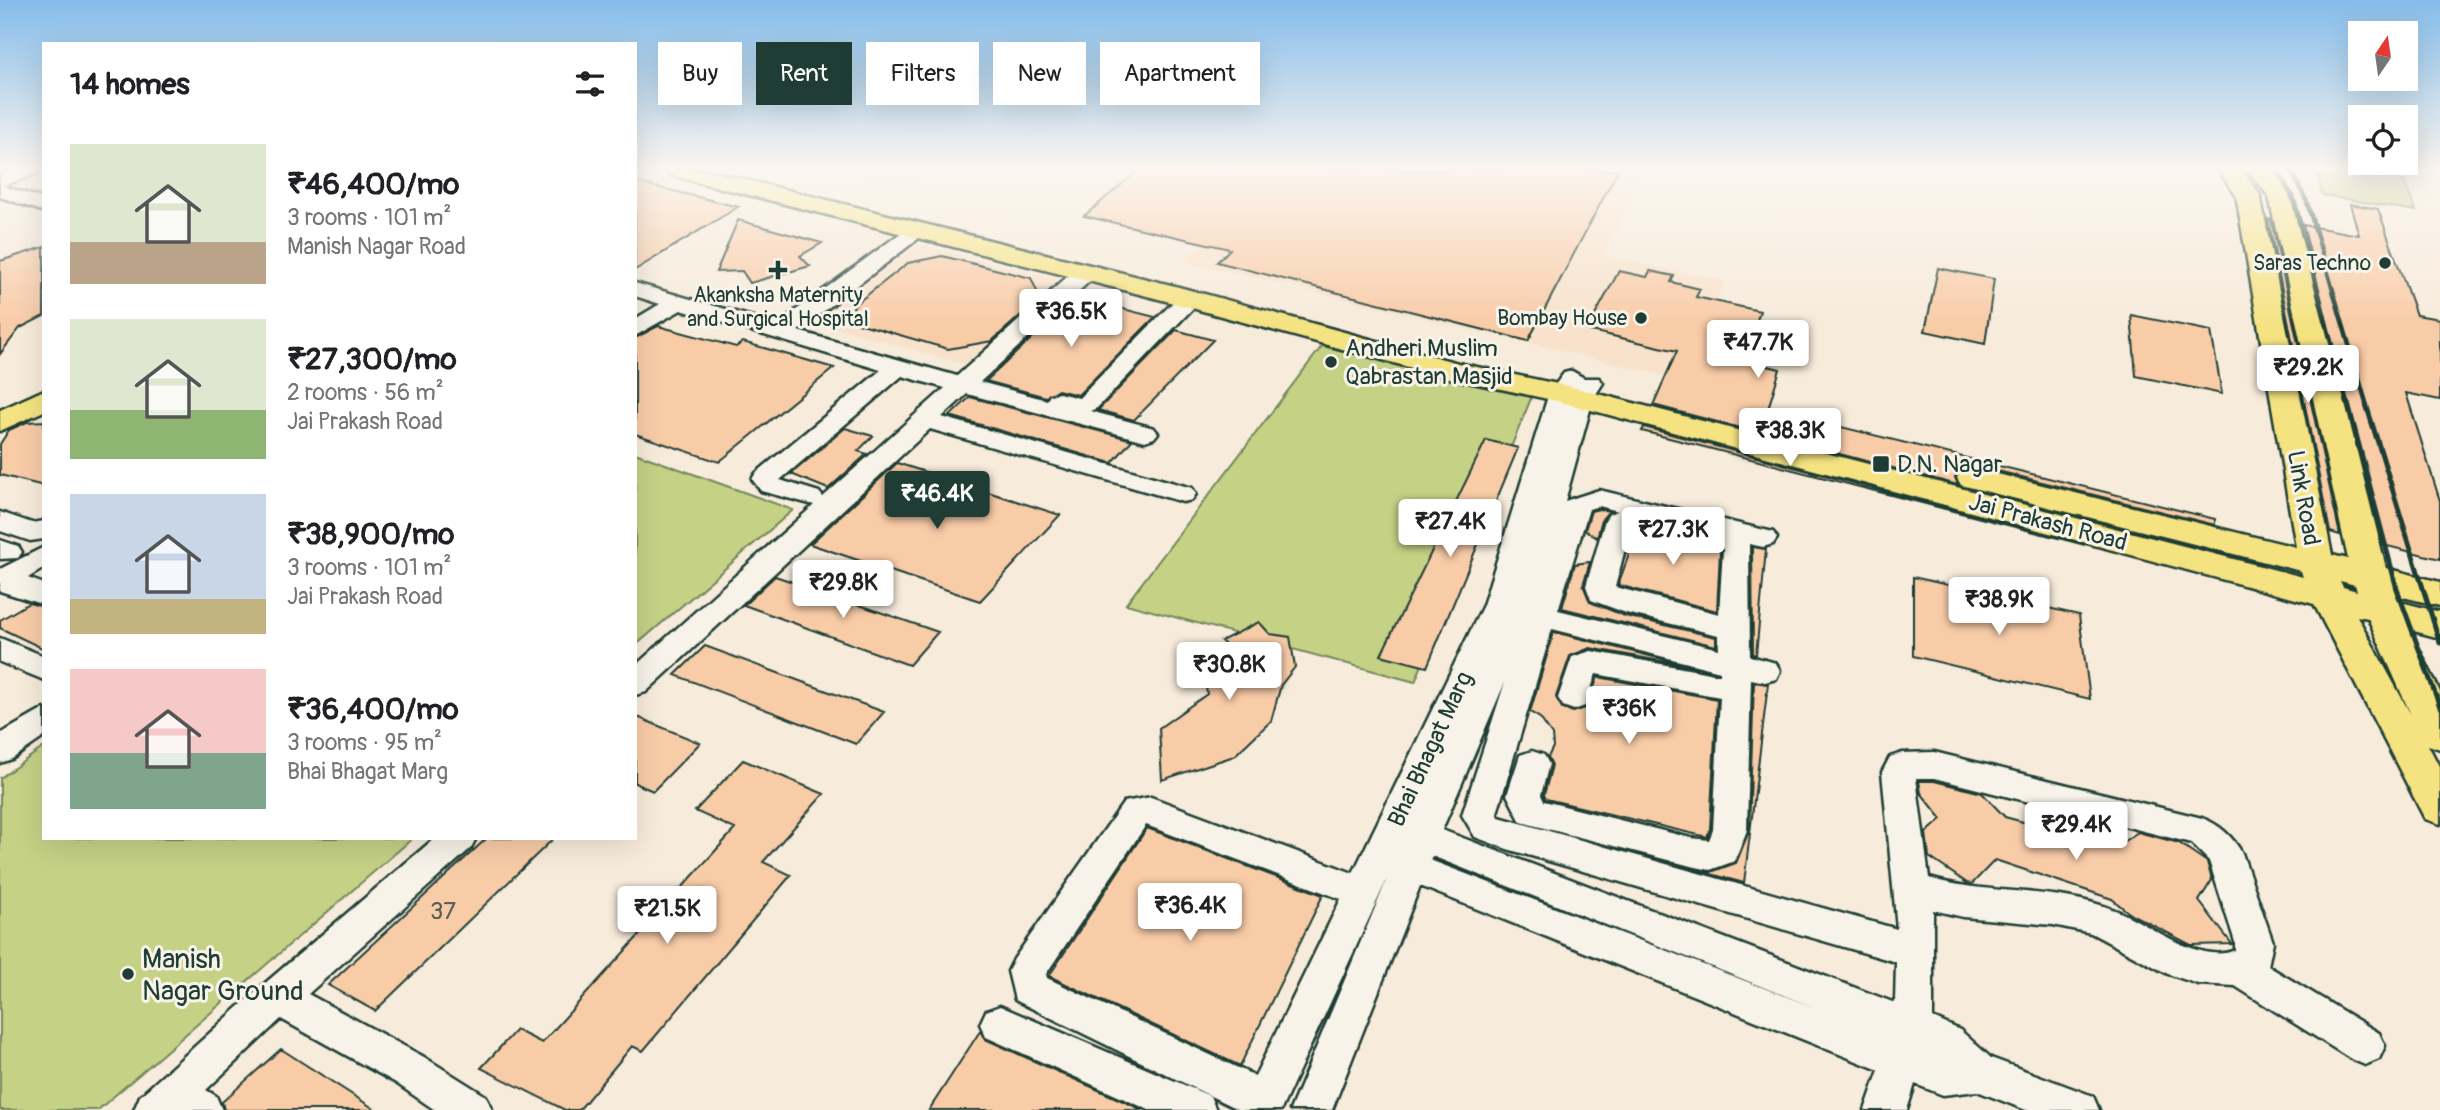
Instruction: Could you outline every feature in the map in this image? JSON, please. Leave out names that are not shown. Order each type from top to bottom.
[{"type":"main road","name":"Jai Prakash Road","points":[[880,222],[1189,299],[1455,370],[1576,388]]},
{"type":"main road","name":"Jai Prakash Road","points":[[965,222],[1028,236],[1576,388],[2322,580],[2376,593],[2440,594]]},
{"type":"main road","name":"Link Road","points":[[2253,222],[2322,580],[2393,722],[2440,807]]},
{"type":"main road","name":"Link Road","points":[[2287,222],[2376,593],[2440,734]]},
{"type":"main road","points":[[0,404],[42,383]]},
{"type":"main road","points":[[0,422],[42,400]]},
{"type":"main road","name":"Jai Prakash Road","points":[[2376,593],[2440,625]]},
{"type":"street","points":[[780,333],[916,231]]},
{"type":"street","points":[[637,682],[926,420],[974,385],[1085,273]]},
{"type":"street","points":[[637,295],[898,368],[1084,405],[1189,299]]},
{"type":"street","points":[[637,328],[671,306]]},
{"type":"street","points":[[810,498],[770,485],[765,478],[898,368]]},
{"type":"street","points":[[974,385],[1042,408],[1142,435],[1108,473]]},
{"type":"street","points":[[1576,388],[1561,430],[1520,611],[1479,815],[1487,827],[1915,951]]},
{"type":"street","points":[[926,420],[1183,494]]},
{"type":"street","points":[[1311,1110],[1356,1001],[1401,846],[1577,503],[1598,498],[1763,538]]},
{"type":"street","points":[[1532,764],[1524,795],[1533,812],[1691,852],[1710,855],[1723,851],[1730,830],[1745,675],[1733,628],[1738,546],[1733,541],[1638,517],[1619,520],[1600,586],[1601,593],[1626,604],[1733,628]]},
{"type":"street","points":[[0,521],[30,531],[42,530]]},
{"type":"street","points":[[3,565],[42,556]]},
{"type":"street","points":[[3,565],[42,594]]},
{"type":"street","points":[[1520,611],[1745,675]]},
{"type":"street","points":[[0,649],[42,669]]},
{"type":"street","points":[[1574,698],[1583,665],[1591,662],[1745,675]]},
{"type":"street","points":[[0,750],[42,722]]},
{"type":"street","points":[[2393,722],[2440,734]]},
{"type":"street","points":[[1886,1110],[1908,1043],[1915,951],[1912,889],[1899,772],[1902,766],[1934,765],[2202,832],[2224,853],[2254,942],[2253,958],[2240,969]]},
{"type":"street","points":[[1262,1105],[1029,988],[1027,971],[1136,812],[1151,811],[1362,892]]},
{"type":"street","points":[[177,1104],[277,997],[457,840]]},
{"type":"street","points":[[1401,846],[1908,1043],[1946,1043],[1977,1072],[2078,1110]]},
{"type":"street","name":"Bhai Bhagat Marg","points":[[1262,1105],[1362,892],[1401,846]]},
{"type":"street","points":[[1912,889],[1965,903],[2029,905],[2102,921],[2163,956],[2194,967],[2240,969],[2365,1046]]},
{"type":"street","points":[[1318,986],[1356,1001]]},
{"type":"street","points":[[277,997],[410,1070],[471,1110]]},
{"type":"street","points":[[1000,1024],[1195,1110]]},
{"type":"shaded area","points":[[1224,222],[1620,222],[1603,256],[1725,281],[1680,379],[1184,261]]},
{"type":"shaded area","points":[[919,244],[1063,281],[966,365],[813,321]]},
{"type":"green space","points":[[1322,346],[1532,396],[1415,682],[1126,604]]},
{"type":"green space","points":[[637,454],[793,510],[637,644]]},
{"type":"green space","name":"Manish Nagar Ground","points":[[42,748],[42,840],[411,840],[98,1110],[0,1110],[0,778]]},
{"type":"building","points":[[637,222],[714,222],[637,269]]},
{"type":"building","points":[[737,222],[822,243],[800,256],[810,266],[750,283],[742,271],[716,272]]},
{"type":"building","points":[[1110,222],[1591,222],[1528,341],[1217,262],[1230,249]]},
{"type":"building","points":[[2269,222],[2271,222],[2340,535],[2330,532]]},
{"type":"building","points":[[2355,222],[2383,222],[2416,315],[2440,319],[2440,400],[2406,393],[2440,501],[2440,559],[2383,545],[2303,225],[2359,235]]},
{"type":"building","points":[[42,248],[42,317],[20,328],[0,354],[0,261]]},
{"type":"building","points":[[942,256],[1031,278],[1040,298],[992,341],[948,349],[858,323],[853,306],[908,263]]},
{"type":"building","points":[[1938,268],[1994,279],[1985,344],[1925,331]]},
{"type":"building","points":[[1619,271],[1647,277],[1650,271],[1674,276],[1671,282],[1700,289],[1696,297],[1760,311],[1744,360],[1780,369],[1768,409],[2215,519],[2215,525],[1974,465],[1959,470],[1955,477],[1958,485],[1653,405],[1677,351],[1587,330]]},
{"type":"building","points":[[1076,297],[1155,317],[1078,395],[1058,390],[1046,397],[986,381]]},
{"type":"building","points":[[2131,315],[2211,331],[2222,394],[2136,376]]},
{"type":"building","points":[[658,326],[736,347],[743,342],[834,368],[719,462],[637,435],[637,337]]},
{"type":"building","points":[[1176,330],[1213,340],[1134,420],[1098,410]]},
{"type":"building","points":[[970,397],[1132,440],[1112,463],[950,416]]},
{"type":"building","points":[[42,421],[42,486],[0,475],[0,444],[9,430],[27,422]]},
{"type":"building","points":[[1644,427],[2085,545],[1642,431]]},
{"type":"building","points":[[845,428],[873,436],[858,451],[867,454],[828,489],[791,474]]},
{"type":"building","points":[[1486,440],[1518,448],[1427,667],[1381,655]]},
{"type":"building","points":[[897,463],[1060,515],[980,601],[810,544]]},
{"type":"building","points":[[1591,511],[1609,511],[1602,519],[1597,538],[1585,530]]},
{"type":"building","points":[[1663,525],[1697,533],[1700,541],[1720,551],[1717,611],[1618,585],[1628,557],[1633,529],[1651,532]]},
{"type":"building","points":[[1752,547],[1766,549],[1756,655],[1753,654]]},
{"type":"building","points":[[1590,562],[1583,585],[1590,602],[1625,616],[1716,637],[1716,646],[1562,608],[1575,564]]},
{"type":"building","points":[[775,576],[938,632],[909,665],[744,605]]},
{"type":"building","points":[[1913,577],[2079,615],[2090,699],[1913,656]]},
{"type":"building","points":[[29,603],[42,606],[42,648],[0,628],[0,620]]},
{"type":"building","points":[[1259,622],[1270,634],[1290,637],[1295,667],[1281,685],[1271,721],[1234,756],[1162,780],[1159,728],[1207,694],[1202,658],[1234,654],[1221,641]]},
{"type":"building","points":[[1554,632],[1698,668],[1590,648],[1570,656],[1556,697],[1562,708],[1573,712],[1586,708],[1598,677],[1717,699],[1710,829],[1707,837],[1546,799],[1544,795],[1552,765],[1548,757],[1553,747],[1552,735],[1540,718],[1530,712]]},
{"type":"building","points":[[705,646],[884,712],[856,744],[675,675]]},
{"type":"building","points":[[1754,682],[1768,684],[1744,883],[1696,870],[1711,872],[1736,863],[1749,831]]},
{"type":"building","points":[[637,717],[700,743],[653,791],[637,784]]},
{"type":"building","points":[[743,760],[824,794],[763,862],[791,875],[643,1051],[632,1046],[579,1110],[565,1110],[481,1068],[516,1030],[542,1043],[735,829],[695,811]]},
{"type":"building","points":[[1919,781],[1934,781],[1982,793],[2005,817],[2115,847],[2138,832],[2179,843],[2207,862],[2212,880],[2199,901],[2232,944],[2191,945],[2129,913],[2112,899],[1995,860],[1972,884],[1967,883],[1929,857],[1926,833],[1942,819],[1921,793]]},
{"type":"building","points":[[1147,828],[1323,895],[1240,1066],[1049,976]]},
{"type":"building","points":[[485,840],[552,840],[375,1011],[328,985]]},
{"type":"building","points":[[980,1031],[985,1039],[1143,1110],[929,1110]]},
{"type":"building","points":[[281,1049],[376,1110],[224,1110],[222,1102]]},
{"type":"railway","points":[[2299,222],[2348,406]]},
{"type":"railway","points":[[2313,222],[2367,406]]},
{"type":"railway","points":[[2348,404],[2397,589],[2440,707]]},
{"type":"railway","points":[[2366,404],[2440,643]]},
{"type":"place","name":"Saras Techno","points":[[2385,263]]},
{"type":"place","name":"Akanksha Maternity and Surgical Hospital","points":[[778,270]]},
{"type":"place","name":"Bombay House","points":[[1641,318]]},
{"type":"place","name":"Andheri Muslim Qabrastan Masjid","points":[[1331,362]]},
{"type":"place","name":"D.N. Nagar","points":[[1881,464]]},
{"type":"place","name":"Manish Nagar Ground","points":[[128,974]]}]
